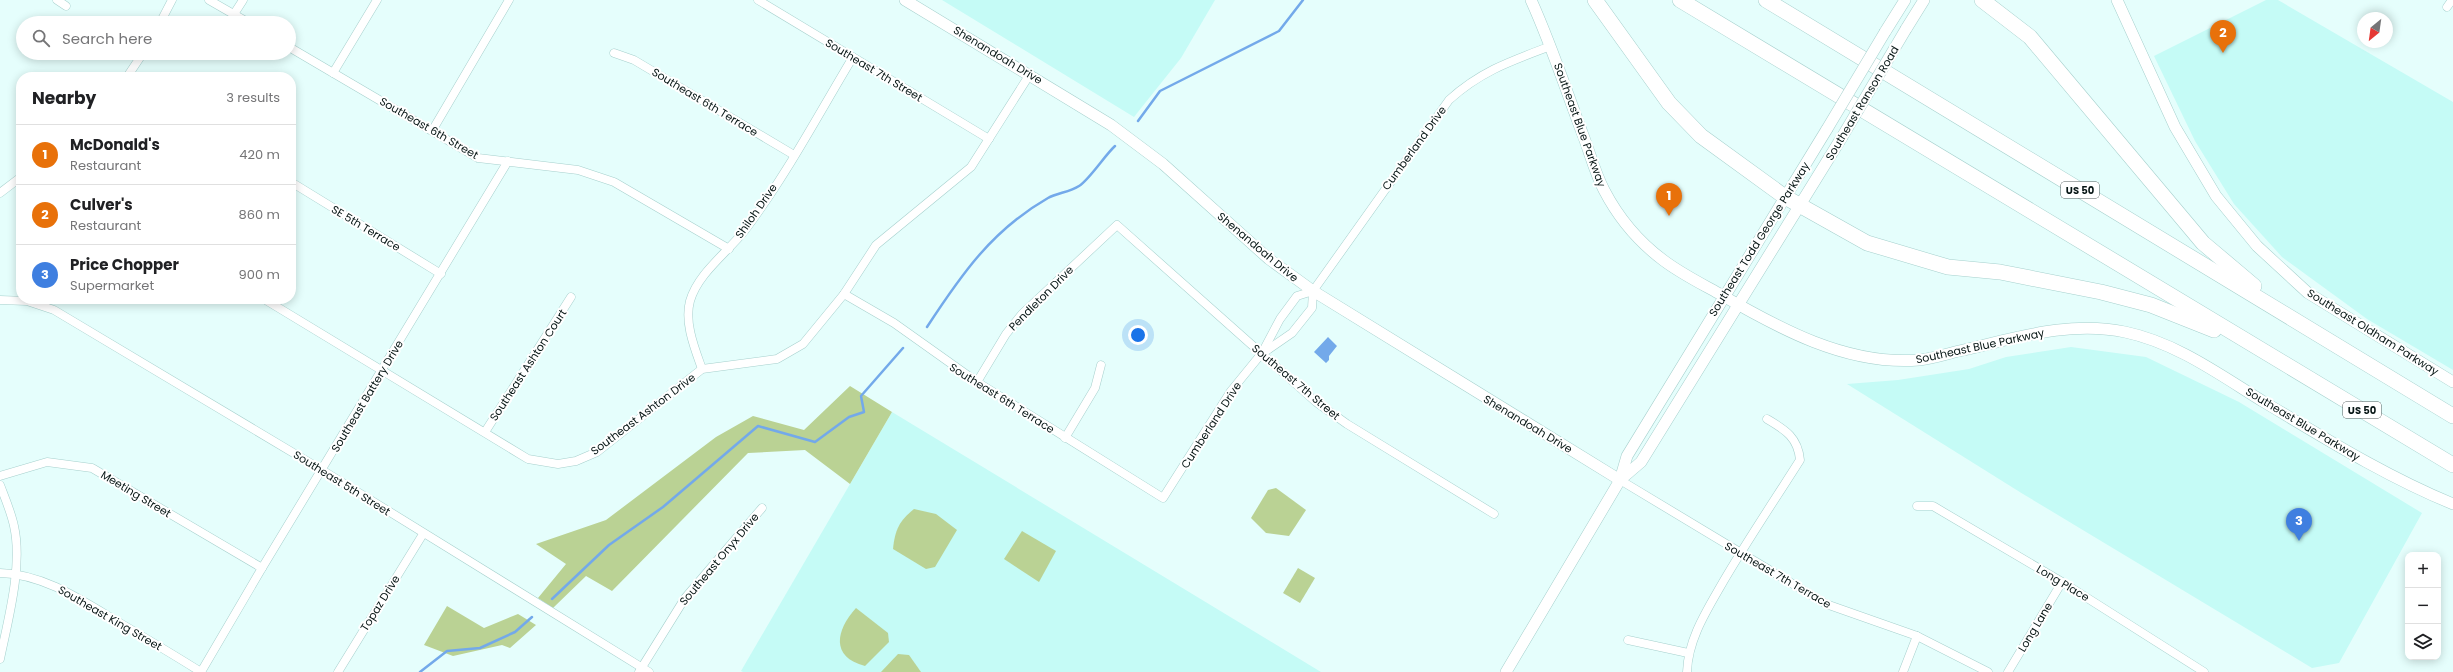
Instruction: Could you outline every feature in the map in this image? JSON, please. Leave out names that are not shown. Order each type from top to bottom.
[{"type":"highway","points":[[1595,0],[1669,103],[1701,136],[1785,197],[1867,243],[1905,256],[1948,267],[2000,272],[2058,282],[2151,305],[2201,324],[2258,354],[2271,355]]},
{"type":"highway","name":"US 50","points":[[1680,0],[2453,465]]},
{"type":"highway","name":"US 50","points":[[1766,0],[2453,416]]},
{"type":"highway","points":[[1982,0],[2030,37],[2203,243],[2263,292],[2391,372],[2394,380]]},
{"type":"street","points":[[57,0],[66,6]]},
{"type":"street","points":[[164,16],[172,0]]},
{"type":"street","points":[[209,0],[237,16]]},
{"type":"street","points":[[234,14],[243,0]]},
{"type":"street","points":[[333,72],[377,0]]},
{"type":"street","points":[[432,131],[509,0]]},
{"type":"street","name":"Southeast 7th Street","points":[[758,0],[989,139]]},
{"type":"street","name":"Shenandoah Drive","points":[[906,0],[1030,74],[1111,125],[1163,164],[1269,259],[1313,291],[1620,480]]},
{"type":"street","name":"Southeast Blue Parkway","points":[[1530,0],[1551,46],[1603,189],[1621,218],[1638,238],[1663,260],[1779,327],[1813,342],[1875,358],[1898,360],[1921,360],[2040,332],[2067,329],[2101,328],[2127,332],[2176,348],[2305,427],[2410,486],[2453,504]]},
{"type":"street","name":"Southeast Todd George Parkway","points":[[1507,670],[1620,480],[1627,456],[1723,296],[1905,0]]},
{"type":"street","name":"Southeast Ranson Road","points":[[1799,206],[1842,138],[1924,0]]},
{"type":"street","name":"Southeast Oldham Parkway","points":[[2117,0],[2175,127],[2216,196],[2256,246],[2308,293],[2453,382]]},
{"type":"street","name":"Cumberland Drive","points":[[1262,353],[1292,333],[1312,308],[1313,291],[1449,100],[1478,77],[1494,68],[1551,46]]},
{"type":"street","name":"Southeast 6th Street","points":[[296,51],[478,158],[578,170],[614,182],[729,249]]},
{"type":"street","name":"Southeast 6th Terrace","points":[[614,53],[634,60],[794,155]]},
{"type":"street","name":"Shiloh Drive","points":[[702,369],[690,337],[690,302],[700,281],[745,230],[794,155],[853,57]]},
{"type":"street","points":[[130,72],[138,60]]},
{"type":"street","name":"Southeast Ashton Drive","points":[[272,304],[528,459],[558,464],[576,461],[597,452],[702,369],[777,359],[803,344],[844,294],[876,245],[971,167],[1030,74]]},
{"type":"street","name":"Southeast Battery Drive","points":[[201,672],[262,568],[383,371],[508,161]]},
{"type":"street","points":[[0,193],[16,181]]},
{"type":"street","name":"SE 5th Terrace","points":[[296,185],[440,274]]},
{"type":"street","name":"Southeast Todd George Parkway","points":[[1620,480],[1641,462],[1799,206]]},
{"type":"street","name":"Southeast 7th Street","points":[[1117,225],[1316,402],[1346,424],[1494,514]]},
{"type":"street","name":"Pendleton Drive","points":[[977,382],[1006,334],[1022,314],[1117,225]]},
{"type":"street","name":"Cumberland Drive","points":[[1163,498],[1231,391],[1262,353],[1280,319],[1297,296],[1313,291]]},
{"type":"street","name":"Southeast 6th Terrace","points":[[844,294],[894,323],[977,382],[1163,498]]},
{"type":"street","name":"Southeast Ashton Court","points":[[485,432],[571,297]]},
{"type":"street","name":"Southeast 5th Street","points":[[0,300],[16,301]]},
{"type":"street","name":"Southeast 5th Street","points":[[36,304],[54,310],[322,470],[640,670],[649,672]]},
{"type":"street","points":[[1065,438],[1095,388],[1101,365]]},
{"type":"street","points":[[1687,672],[1688,653],[1699,627],[1740,553],[1800,460],[1798,445],[1781,427],[1767,419]]},
{"type":"street","name":"Meeting Street","points":[[0,476],[47,462],[92,468],[262,568]]},
{"type":"street","name":"Southeast 7th Terrace","points":[[1620,480],[1826,604],[1917,636],[1988,672]]},
{"type":"street","points":[[0,485],[14,526],[15,573],[0,659]]},
{"type":"street","name":"Long Place","points":[[1917,506],[1933,506],[2062,582],[2204,672]]},
{"type":"street","name":"Southeast Onyx Drive","points":[[640,670],[685,598],[762,508]]},
{"type":"street","name":"Topaz Drive","points":[[338,672],[423,534]]},
{"type":"street","name":"Southeast King Street","points":[[0,573],[15,573],[44,581],[76,597],[201,672]]},
{"type":"street","name":"Long Lane","points":[[2008,672],[2062,582]]},
{"type":"street","points":[[1903,672],[1917,636]]},
{"type":"street","points":[[1628,640],[1688,653]]},
{"type":"shaded area","points":[[942,0],[1215,0],[1181,58],[1134,117]]},
{"type":"shaded area","points":[[2266,0],[2278,0],[2357,46],[2357,48],[2360,48],[2453,102],[2453,370],[2367,319],[2282,257],[2234,204],[2195,141],[2154,56]]},
{"type":"shaded area","points":[[2071,347],[2146,357],[2239,402],[2422,513],[2339,663],[2312,668],[2023,494],[1847,384],[1898,380],[1969,369],[2006,357]]},
{"type":"shaded area","points":[[892,412],[1321,672],[741,671]]},
{"type":"green space","points":[[850,386],[892,412],[850,484],[805,450],[748,453],[612,591],[586,576],[553,608],[538,598],[566,564],[536,544],[606,520],[716,437],[753,416],[804,430]]},
{"type":"green space","points":[[1276,488],[1306,510],[1289,536],[1266,533],[1251,518],[1268,490]]},
{"type":"green space","points":[[914,509],[936,514],[957,530],[935,567],[926,569],[893,549],[895,536],[901,522]]},
{"type":"green space","points":[[1022,531],[1056,551],[1039,582],[1004,559]]},
{"type":"green space","points":[[1298,568],[1315,578],[1300,603],[1283,593]]},
{"type":"green space","points":[[447,606],[484,628],[518,614],[536,625],[510,648],[502,645],[453,656],[424,645]]},
{"type":"green space","points":[[856,608],[888,633],[889,642],[865,666],[854,662],[846,656],[841,649],[841,634],[844,625]]},
{"type":"green space","points":[[898,654],[909,655],[921,672],[881,672]]},
{"type":"water","points":[[1328,337],[1337,346],[1329,356],[1329,360],[1326,363],[1314,352]]},
{"type":"waterway","points":[[1138,121],[1160,91],[1279,31],[1303,0]]},
{"type":"waterway","points":[[927,327],[952,289],[994,239],[1010,224],[1048,198],[1072,190],[1083,183],[1115,146]]},
{"type":"waterway","points":[[552,599],[609,545],[663,507],[758,426],[815,442],[849,417],[864,412],[861,396],[903,348]]},
{"type":"waterway","points":[[420,672],[447,651],[480,648],[515,632],[532,617]]},
{"type":"place","name":"Culver's","points":[[2223,53]]},
{"type":"place","name":"McDonald's","points":[[1669,216]]},
{"type":"place","name":"Price Chopper","points":[[2299,541]]}]
